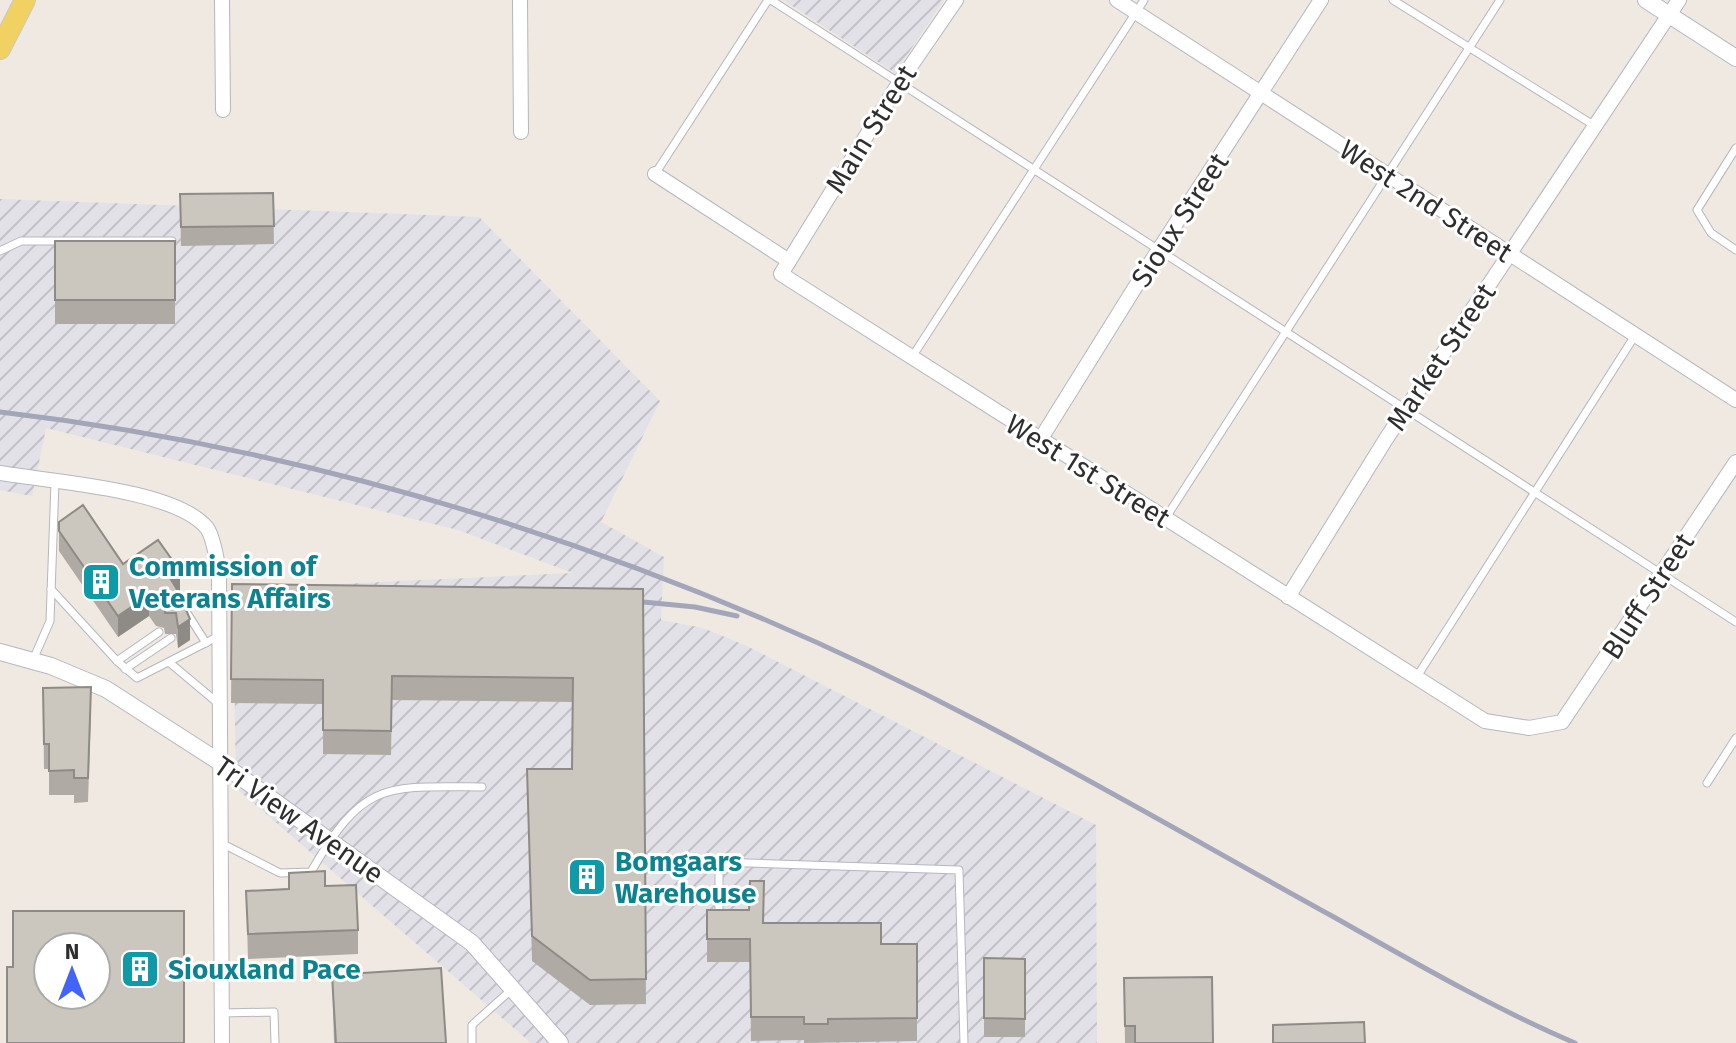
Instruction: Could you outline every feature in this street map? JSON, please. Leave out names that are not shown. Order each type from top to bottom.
[{"type":"main road","points":[[0,49],[25,0]]},
{"type":"street","points":[[222,0],[223,110]]},
{"type":"street","points":[[520,0],[521,132]]},
{"type":"street","name":"Main Street","points":[[789,261],[899,83],[956,0]]},
{"type":"street","name":"West 2nd Street","points":[[1117,0],[1140,6],[1386,177],[1736,400]]},
{"type":"street","name":"Sioux Street","points":[[1040,440],[1321,0]]},
{"type":"street","points":[[1646,0],[1736,58]]},
{"type":"street","name":"Market Street","points":[[1288,597],[1509,254],[1679,0]]},
{"type":"street","points":[[655,174],[789,261]]},
{"type":"street","name":"West 1st Street","points":[[789,261],[781,274],[1485,721],[1529,728],[1554,725]]},
{"type":"street","name":"Bluff Street","points":[[1554,725],[1562,722],[1574,709],[1736,462]]},
{"type":"street","points":[[0,473],[143,496],[186,509],[209,531],[219,570],[212,640],[220,705],[222,1043]]},
{"type":"street","name":"Tri View Avenue","points":[[0,652],[33,660],[106,689],[221,763],[472,943],[560,1043]]},
{"type":"lane","points":[[655,174],[769,0],[1736,622]]},
{"type":"lane","points":[[1393,0],[1595,126]]},
{"type":"lane","points":[[1165,519],[1500,0]]},
{"type":"lane","points":[[911,359],[1140,6]]},
{"type":"lane","points":[[1736,148],[1697,210],[1711,233],[1736,250]]},
{"type":"lane","points":[[0,251],[21,241],[172,241]]},
{"type":"lane","points":[[1416,678],[1636,334]]},
{"type":"lane","points":[[33,660],[50,621],[55,482]]},
{"type":"lane","points":[[51,589],[117,661],[137,678],[212,640],[187,613],[182,617]]},
{"type":"lane","points":[[183,629],[193,623]]},
{"type":"lane","points":[[117,661],[159,632]]},
{"type":"lane","points":[[125,669],[171,638]]},
{"type":"lane","points":[[170,663],[220,705]]},
{"type":"lane","points":[[1707,783],[1736,738]]},
{"type":"lane","points":[[221,843],[280,873],[311,872],[329,841],[360,805],[384,791],[416,786],[482,787]]},
{"type":"lane","points":[[718,920],[719,862],[959,870],[964,1043]]},
{"type":"lane","points":[[472,1043],[472,1025],[513,989]]},
{"type":"lane","points":[[222,1013],[274,1012],[275,1043]]},
{"type":"shaded area","points":[[783,0],[944,0],[895,73]]},
{"type":"shaded area","points":[[0,199],[479,217],[660,401],[601,522],[664,557],[661,620],[703,628],[747,646],[1096,825],[1097,1043],[531,1043],[236,788],[233,589],[573,573],[458,530],[46,428],[32,496],[0,490]]},
{"type":"building","points":[[273,193],[274,226],[181,227],[180,194]]},
{"type":"building","points":[[55,241],[175,241],[175,300],[55,300]]},
{"type":"building","points":[[83,505],[123,564],[158,540],[180,571],[170,578],[178,591],[177,600],[183,603],[190,619],[178,627],[176,613],[165,613],[164,607],[156,606],[149,595],[118,616],[59,531],[59,522]]},
{"type":"building","name":"Bomgaars Warehouse","points":[[232,584],[643,589],[646,979],[590,980],[532,936],[527,769],[572,769],[573,678],[392,676],[391,731],[323,730],[323,680],[231,679]]},
{"type":"building","points":[[91,687],[88,778],[74,778],[74,770],[49,771],[49,744],[44,744],[43,688]]},
{"type":"building","points":[[325,871],[325,886],[356,885],[358,930],[248,934],[246,891],[289,889],[289,873]]},
{"type":"building","points":[[750,881],[764,881],[763,923],[881,923],[881,944],[917,944],[917,1018],[828,1019],[828,1024],[804,1024],[804,1017],[751,1017],[750,939],[707,939],[707,910],[749,910]]},
{"type":"building","name":"Siouxland Pace","points":[[13,911],[184,911],[184,1043],[7,1043],[7,967],[13,967]]},
{"type":"building","points":[[984,958],[1025,959],[1025,1019],[984,1018]]},
{"type":"building","points":[[441,968],[446,1043],[336,1043],[332,975]]},
{"type":"building","points":[[1212,977],[1213,1043],[1135,1043],[1135,1026],[1125,1026],[1124,978]]},
{"type":"building","points":[[1364,1022],[1365,1043],[1273,1043],[1273,1025]]},
{"type":"railway","points":[[0,412],[127,430],[254,455],[379,485],[503,522],[625,564],[745,611],[863,664],[978,721],[1452,983],[1575,1043]]},
{"type":"railway","points":[[623,600],[695,607],[737,616]]},
{"type":"place","name":"Commission of Veterans Affairs","points":[[101,582]]},
{"type":"place","name":"Bomgaars Warehouse","points":[[587,877]]},
{"type":"place","name":"Siouxland Pace","points":[[140,969]]}]
